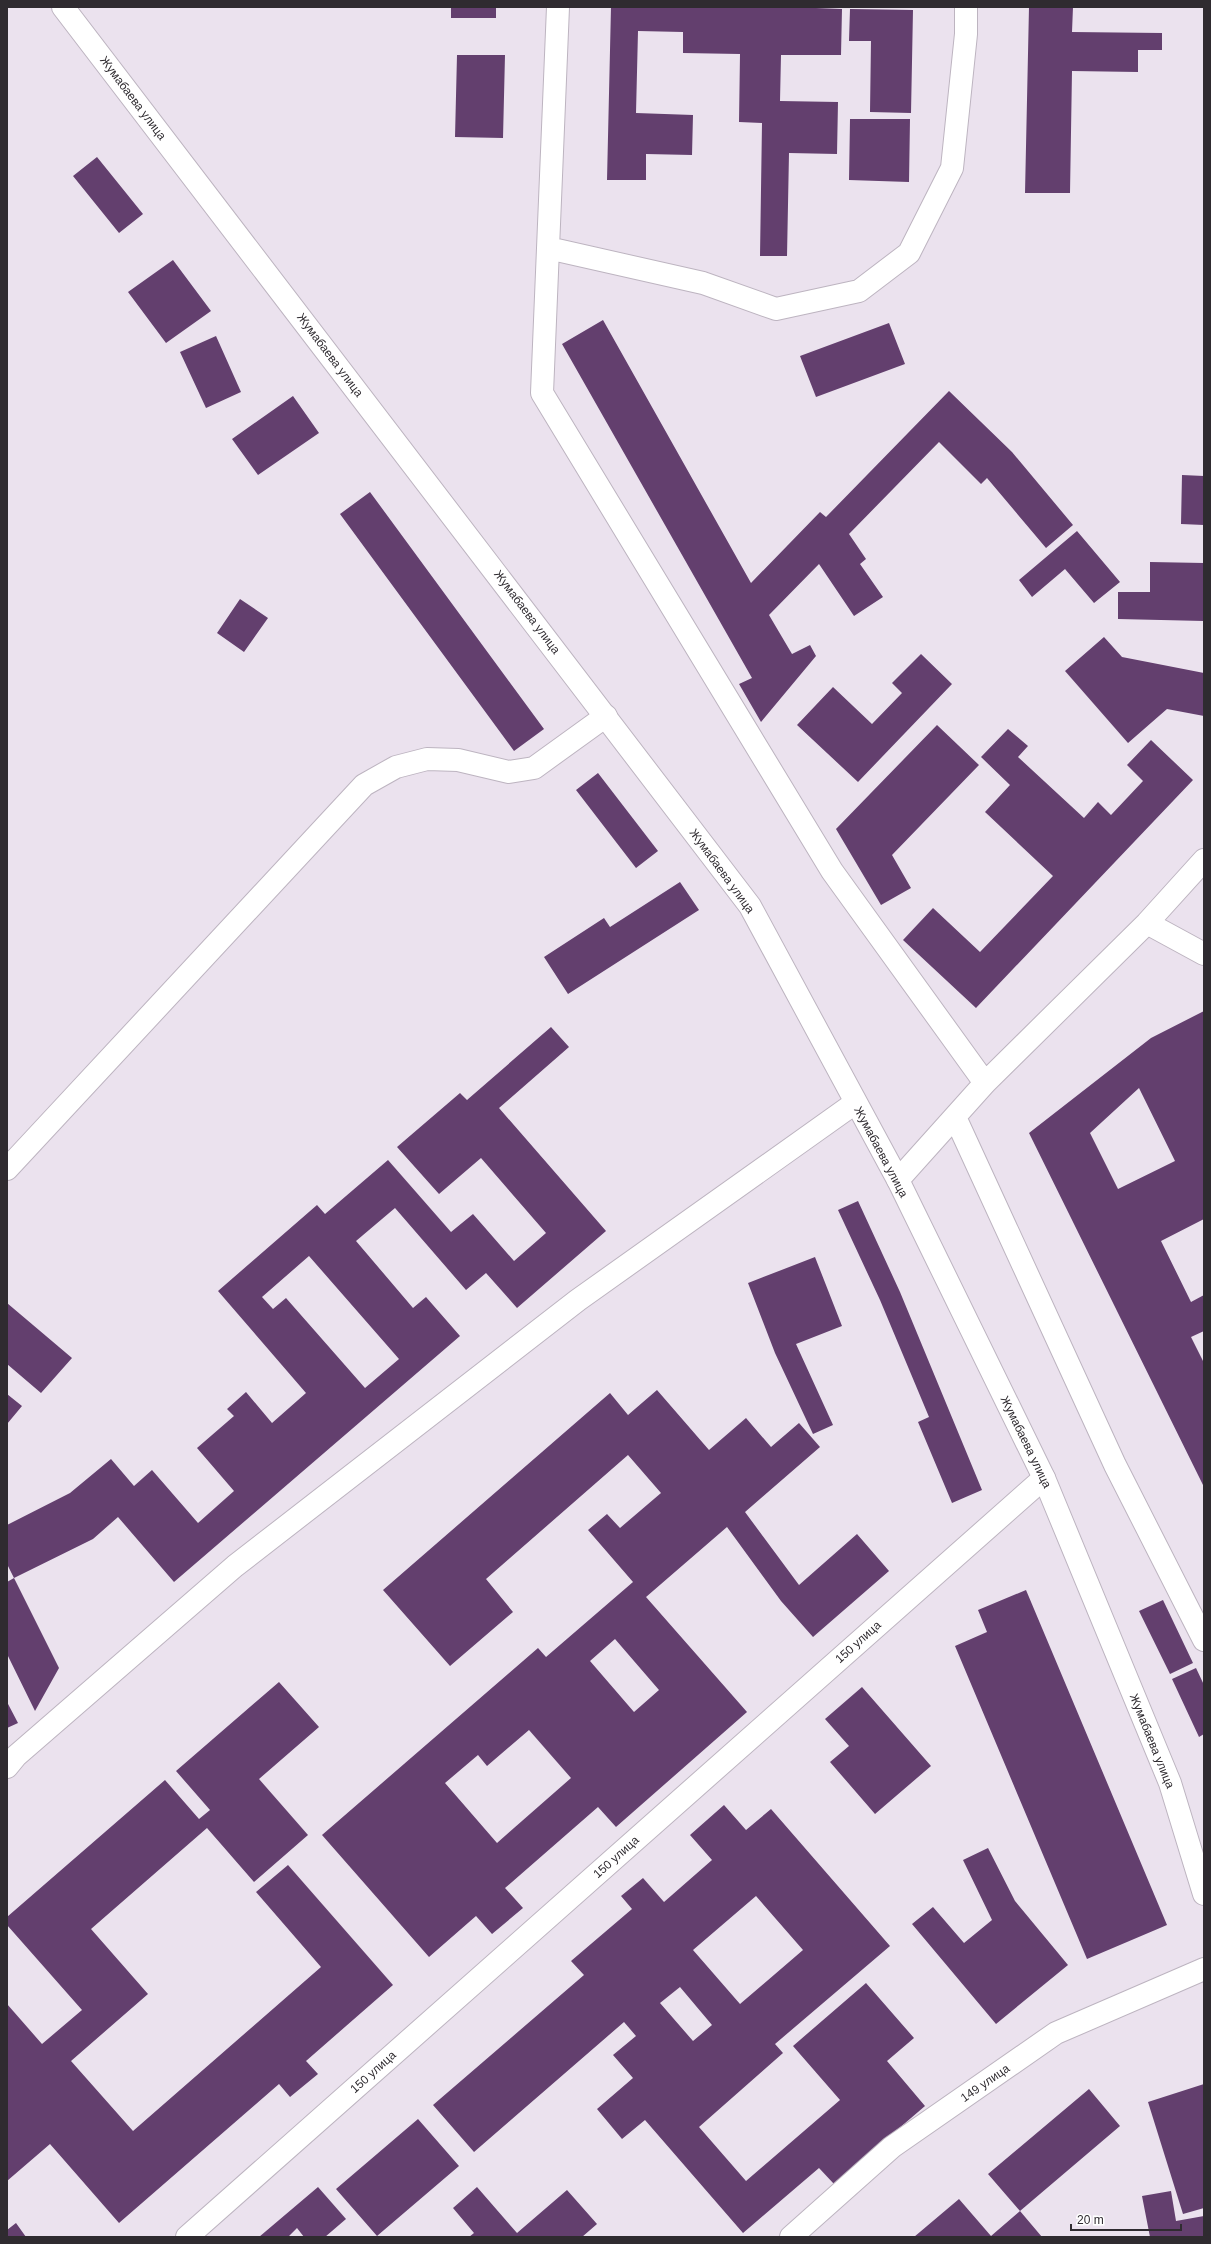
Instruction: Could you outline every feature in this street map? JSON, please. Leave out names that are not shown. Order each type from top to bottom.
[{"type":"street","name":"Жумабаева улица","points":[[63,7],[750,906],[855,1103],[898,1180],[1044,1478],[1170,1784],[1204,1894]]},
{"type":"street","points":[[558,7],[542,393],[832,871],[985,1083]]},
{"type":"street","points":[[548,248],[703,283],[776,309],[859,291],[909,254],[952,168],[966,34],[966,7]]},
{"type":"street","points":[[7,1169],[364,785],[396,766],[427,759],[458,760],[509,772],[534,768],[606,716]]},
{"type":"street","points":[[898,1180],[985,1083],[1147,922],[1204,860]]},
{"type":"street","points":[[1147,922],[1204,954]]},
{"type":"street","points":[[7,1767],[22,1751],[235,1566],[578,1300],[855,1103]]},
{"type":"street","points":[[955,1117],[1115,1465],[1204,1640]]},
{"type":"street","name":"150 улица","points":[[187,2237],[1044,1478]]},
{"type":"street","name":"149 улица","points":[[791,2237],[892,2147],[1056,2033],[1204,1969]]},
{"type":"building","points":[[451,7],[496,7],[496,18],[451,18]]},
{"type":"building","points":[[611,7],[790,7],[842,9],[841,55],[781,55],[780,101],[838,102],[837,154],[789,153],[787,256],[760,256],[762,123],[739,122],[740,54],[683,53],[683,32],[638,31],[636,113],[693,115],[692,155],[646,154],[646,180],[607,180]]},
{"type":"building","points":[[1029,7],[1073,7],[1072,32],[1162,33],[1162,50],[1138,50],[1138,72],[1072,71],[1070,193],[1025,193]]},
{"type":"building","points":[[850,9],[913,10],[911,113],[870,112],[871,41],[849,41]]},
{"type":"building","points":[[457,55],[505,55],[503,138],[455,137]]},
{"type":"building","points":[[850,119],[910,119],[909,182],[849,180]]},
{"type":"building","points":[[97,157],[143,214],[119,233],[73,176]]},
{"type":"building","points":[[173,260],[211,311],[166,343],[128,292]]},
{"type":"building","points":[[603,320],[751,583],[820,512],[826,517],[949,391],[1012,452],[1073,525],[1046,548],[987,478],[981,484],[939,442],[849,534],[866,559],[860,564],[883,597],[854,616],[819,564],[769,615],[792,654],[810,645],[816,656],[761,722],[739,684],[752,678],[562,344]]},
{"type":"building","points":[[889,323],[905,364],[816,397],[800,356]]},
{"type":"building","points":[[216,336],[241,392],[206,408],[180,352]]},
{"type":"building","points":[[293,396],[319,433],[258,475],[232,439]]},
{"type":"building","points":[[1182,475],[1204,476],[1204,525],[1181,524]]},
{"type":"building","points":[[370,492],[544,729],[514,751],[340,514]]},
{"type":"building","points":[[1077,531],[1120,582],[1094,603],[1065,569],[1032,597],[1019,580]]},
{"type":"building","points":[[1150,562],[1204,563],[1204,621],[1118,619],[1118,592],[1150,592]]},
{"type":"building","points":[[240,599],[268,618],[244,652],[217,633]]},
{"type":"building","points":[[1104,637],[1122,657],[1204,673],[1204,716],[1167,709],[1128,743],[1065,671]]},
{"type":"building","points":[[921,654],[952,684],[858,782],[797,725],[833,687],[872,724],[902,693],[892,683]]},
{"type":"building","points":[[937,725],[979,765],[892,855],[911,888],[881,905],[836,829]]},
{"type":"building","points":[[1008,729],[1028,746],[1018,757],[1084,818],[1098,802],[1111,815],[1143,781],[1127,765],[1151,740],[1193,780],[976,1008],[903,940],[933,908],[980,952],[1053,876],[985,812],[1010,785],[981,757]]},
{"type":"building","points":[[598,773],[658,851],[636,868],[576,790]]},
{"type":"building","points":[[680,882],[699,910],[568,994],[544,957],[604,918],[610,927]]},
{"type":"building","points":[[1204,1011],[1204,1219],[1161,1241],[1191,1302],[1204,1295],[1204,1331],[1191,1337],[1204,1363],[1204,1487],[1029,1133],[1151,1038]],"holes":[[[1139,1088],[1175,1161],[1118,1189],[1090,1133]]]},
{"type":"building","points":[[551,1027],[569,1047],[499,1108],[606,1231],[517,1308],[486,1273],[466,1290],[395,1208],[356,1241],[413,1308],[426,1297],[460,1336],[174,1582],[118,1517],[93,1539],[14,1578],[7,1564],[7,1525],[70,1493],[111,1459],[134,1486],[152,1470],[198,1523],[234,1491],[197,1448],[234,1416],[227,1409],[246,1392],[272,1423],[306,1393],[218,1291],[317,1205],[325,1214],[388,1160],[451,1232],[473,1214],[514,1261],[546,1233],[481,1158],[439,1194],[397,1147],[460,1093],[467,1100]],"holes":[[[309,1256],[399,1359],[365,1388],[286,1298],[273,1309],[262,1297]]]},
{"type":"building","points":[[858,1201],[900,1292],[982,1490],[952,1503],[918,1422],[929,1417],[880,1300],[838,1210]]},
{"type":"building","points":[[815,1257],[842,1326],[796,1344],[833,1425],[813,1434],[775,1353],[748,1283]]},
{"type":"building","points":[[7,1303],[72,1358],[41,1393],[7,1364]]},
{"type":"building","points":[[657,1390],[709,1450],[746,1418],[771,1447],[799,1423],[820,1447],[745,1512],[799,1585],[857,1534],[889,1571],[813,1637],[781,1601],[727,1527],[646,1597],[747,1712],[616,1827],[598,1807],[505,1888],[523,1908],[492,1934],[476,1916],[429,1957],[322,1835],[538,1648],[546,1657],[633,1582],[588,1530],[607,1514],[620,1528],[661,1493],[628,1455],[486,1579],[513,1612],[450,1666],[383,1590],[610,1393],[628,1415]],"holes":[[[615,1639],[659,1690],[634,1712],[590,1661]],[[529,1730],[571,1778],[497,1843],[445,1783],[478,1755],[487,1766]]]},
{"type":"building","points":[[7,1394],[22,1406],[7,1424]]},
{"type":"building","points":[[14,1578],[59,1668],[35,1711],[7,1654],[7,1582]]},
{"type":"building","points":[[1026,1590],[1167,1925],[1087,1959],[955,1646],[987,1632],[978,1610]]},
{"type":"building","points":[[1163,1600],[1193,1663],[1170,1674],[1139,1611]]},
{"type":"building","points":[[1196,1668],[1204,1685],[1204,1734],[1199,1737],[1172,1679]]},
{"type":"building","points":[[279,1682],[319,1727],[259,1779],[308,1835],[254,1882],[207,1828],[91,1929],[148,1994],[71,2061],[133,2131],[321,1967],[256,1892],[288,1865],[393,1985],[306,2061],[318,2074],[290,2097],[279,2084],[119,2223],[50,2144],[7,2181],[7,2004],[42,2044],[82,2010],[7,1925],[7,1917],[165,1780],[199,1819],[210,1810],[176,1771]]},
{"type":"building","points":[[862,1687],[931,1766],[875,1814],[830,1762],[849,1746],[825,1719]]},
{"type":"building","points":[[7,1702],[18,1723],[7,1728]]},
{"type":"building","points":[[724,1805],[746,1830],[771,1809],[890,1946],[775,2044],[783,2053],[699,2127],[746,2181],[840,2100],[793,2046],[866,1983],[914,2038],[887,2061],[925,2106],[834,2184],[819,2168],[743,2233],[645,2120],[622,2139],[597,2109],[633,2078],[613,2055],[636,2036],[624,2022],[474,2152],[433,2105],[584,1975],[571,1961],[632,1909],[621,1896],[643,1878],[664,1902],[712,1860],[690,1835]],"holes":[[[756,1896],[803,1950],[740,2004],[693,1950]],[[680,1987],[712,2025],[693,2041],[660,2003]]]},
{"type":"building","points":[[988,1848],[1015,1901],[1068,1965],[996,2024],[912,1924],[933,1907],[964,1943],[992,1920],[963,1860]]},
{"type":"building","points":[[1204,2084],[1204,2208],[1183,2214],[1148,2102]]},
{"type":"building","points":[[1089,2089],[1120,2126],[1020,2211],[988,2174]]},
{"type":"building","points":[[418,2119],[459,2166],[377,2236],[336,2189]]},
{"type":"building","points":[[318,2187],[346,2219],[325,2237],[304,2237],[297,2228],[288,2237],[259,2237]]},
{"type":"building","points":[[477,2187],[517,2233],[567,2190],[597,2224],[582,2237],[469,2237],[474,2233],[453,2208]]},
{"type":"building","points":[[1171,2191],[1176,2221],[1204,2216],[1204,2237],[1150,2237],[1142,2196]]},
{"type":"building","points":[[959,2199],[991,2236],[914,2237]]},
{"type":"building","points":[[1020,2211],[1042,2237],[991,2236]]},
{"type":"building","points":[[16,2223],[26,2237],[7,2237],[7,2230]]}]
